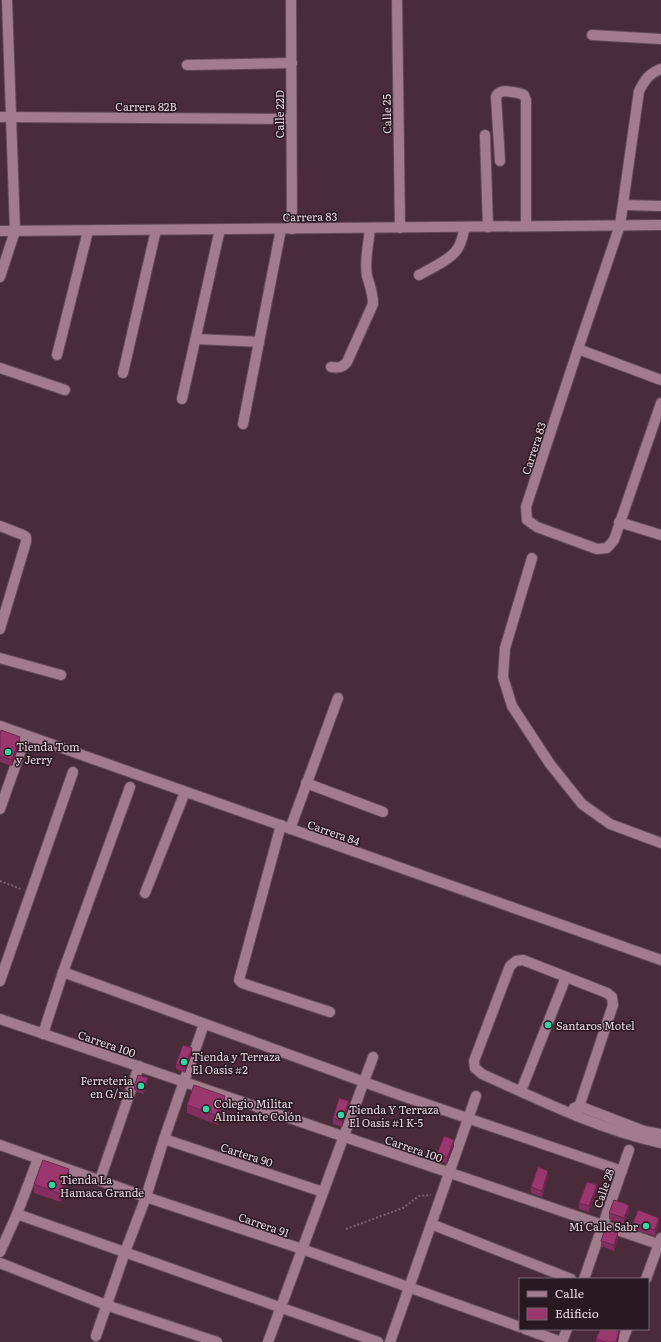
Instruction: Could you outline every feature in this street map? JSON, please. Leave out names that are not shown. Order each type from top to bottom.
[{"type":"street","points":[[0,277],[15,231],[12,117],[4,16],[7,0]]},
{"type":"street","name":"Calle 22D","points":[[291,0],[292,228]]},
{"type":"street","name":"Calle 25","points":[[397,0],[400,228]]},
{"type":"street","points":[[592,35],[661,39]]},
{"type":"street","points":[[187,65],[292,63]]},
{"type":"street","points":[[620,225],[624,205],[624,192],[633,144],[639,91],[645,79],[653,72],[661,69]]},
{"type":"street","points":[[500,161],[496,97],[501,92],[524,95],[526,100],[526,226]]},
{"type":"street","name":"Carrera 82B","points":[[0,117],[291,119]]},
{"type":"street","points":[[485,135],[488,227]]},
{"type":"street","points":[[624,205],[661,206]]},
{"type":"street","name":"Carrera 83","points":[[620,225],[526,507],[527,520],[538,527],[597,549],[607,548],[614,540],[620,522]]},
{"type":"street","name":"Carrera 83","points":[[0,231],[661,225]]},
{"type":"street","points":[[419,275],[458,250],[465,227]]},
{"type":"street","points":[[331,367],[339,368],[344,366],[347,362],[373,304],[373,295],[367,276],[366,261],[370,228]]},
{"type":"street","points":[[182,399],[220,229]]},
{"type":"street","points":[[243,424],[281,229]]},
{"type":"street","points":[[123,373],[156,230]]},
{"type":"street","points":[[57,354],[88,231]]},
{"type":"street","points":[[196,339],[259,342]]},
{"type":"street","points":[[578,349],[661,380]]},
{"type":"street","points":[[0,368],[65,390]]},
{"type":"street","points":[[661,403],[620,522],[661,535]]},
{"type":"street","points":[[0,526],[26,537],[26,542],[0,629]]},
{"type":"street","points":[[532,558],[505,648],[503,677],[512,706],[550,764],[582,804],[610,824],[661,843]]},
{"type":"street","points":[[0,658],[61,675]]},
{"type":"street","points":[[330,1012],[242,983],[239,980],[285,827],[306,783],[338,698]]},
{"type":"street","name":"Carrera 84","points":[[0,726],[661,960]]},
{"type":"street","points":[[0,810],[26,736]]},
{"type":"street","points":[[0,981],[73,772]]},
{"type":"street","points":[[306,783],[383,812]]},
{"type":"street","points":[[43,1034],[63,972],[130,787]]},
{"type":"street","points":[[145,893],[185,792]]},
{"type":"street","points":[[578,1111],[613,1006],[612,998],[607,993],[523,960],[516,960],[510,966],[474,1061],[475,1068],[482,1074],[564,1111],[578,1111],[644,1131],[661,1134]]},
{"type":"street","points":[[63,972],[363,1082],[622,1171]]},
{"type":"street","points":[[521,1091],[566,977]]},
{"type":"street","name":"Carrera 100","points":[[0,1019],[449,1173],[603,1225],[660,1242]]},
{"type":"street","points":[[96,1336],[146,1197],[164,1139],[204,1024]]},
{"type":"street","points":[[268,1342],[373,1057]]},
{"type":"street","points":[[100,1180],[139,1066]]},
{"type":"street","points":[[390,1342],[476,1096]]},
{"type":"street","points":[[578,1111],[644,1139],[661,1143]]},
{"type":"street","name":"Cartera 90","points":[[164,1139],[323,1192]]},
{"type":"street","name":"Carrera 91","points":[[0,1145],[146,1197],[302,1249],[519,1327]]},
{"type":"street","name":"Calle 28","points":[[584,1278],[629,1150]]},
{"type":"street","points":[[0,1252],[17,1214],[38,1159]]},
{"type":"street","points":[[17,1214],[378,1342]]},
{"type":"street","points":[[431,1224],[568,1278]]},
{"type":"street","points":[[646,1278],[660,1242]]},
{"type":"street","points":[[0,1263],[106,1305],[217,1342]]},
{"type":"street","points":[[528,1330],[562,1342],[567,1330]]},
{"type":"street","points":[[622,1342],[627,1330]]},
{"type":"path","points":[[0,881],[31,892]]},
{"type":"path","points":[[346,1229],[403,1208],[419,1196],[442,1193]]},
{"type":"building","name":"Tienda Tom y Jerry","points":[[1,730],[20,737],[12,760],[0,756]]},
{"type":"building","points":[[183,1045],[192,1048],[185,1067],[176,1064]]},
{"type":"building","name":"Ferreteria en G/ral","points":[[138,1075],[148,1078],[143,1091],[134,1087]]},
{"type":"building","points":[[194,1085],[225,1096],[218,1116],[187,1105]]},
{"type":"building","points":[[339,1098],[349,1101],[342,1121],[333,1118]]},
{"type":"building","points":[[444,1136],[454,1140],[447,1158],[437,1154]]},
{"type":"building","name":"Tienda La Hamaca Grande","points":[[43,1160],[69,1169],[61,1194],[34,1184]]},
{"type":"building","points":[[538,1167],[548,1171],[542,1191],[531,1187]]},
{"type":"building","points":[[587,1182],[597,1185],[589,1206],[579,1203]]},
{"type":"building","points":[[614,1200],[629,1205],[624,1218],[609,1213]]},
{"type":"building","points":[[638,1210],[659,1218],[655,1230],[633,1223]]},
{"type":"building","points":[[605,1229],[618,1233],[614,1245],[601,1241]]},
{"type":"building","points":[[600,1330],[619,1331],[616,1342],[606,1342],[596,1339]]},
{"type":"place","name":"Tienda Tom y Jerry","points":[[8,752]]},
{"type":"place","name":"Santaros Motel","points":[[548,1025]]},
{"type":"place","name":"Tienda y Terraza El Oasis #2","points":[[184,1062]]},
{"type":"place","name":"Ferreteria en G/ral","points":[[141,1086]]},
{"type":"place","name":"Colegio Militar Almirante Colón","points":[[206,1109]]},
{"type":"place","name":"Tienda Y Terraza El Oasis #1 K-5","points":[[341,1115]]},
{"type":"place","name":"Tienda La Hamaca Grande","points":[[52,1185]]},
{"type":"place","name":"Mi Calle Sabr","points":[[646,1226]]}]
